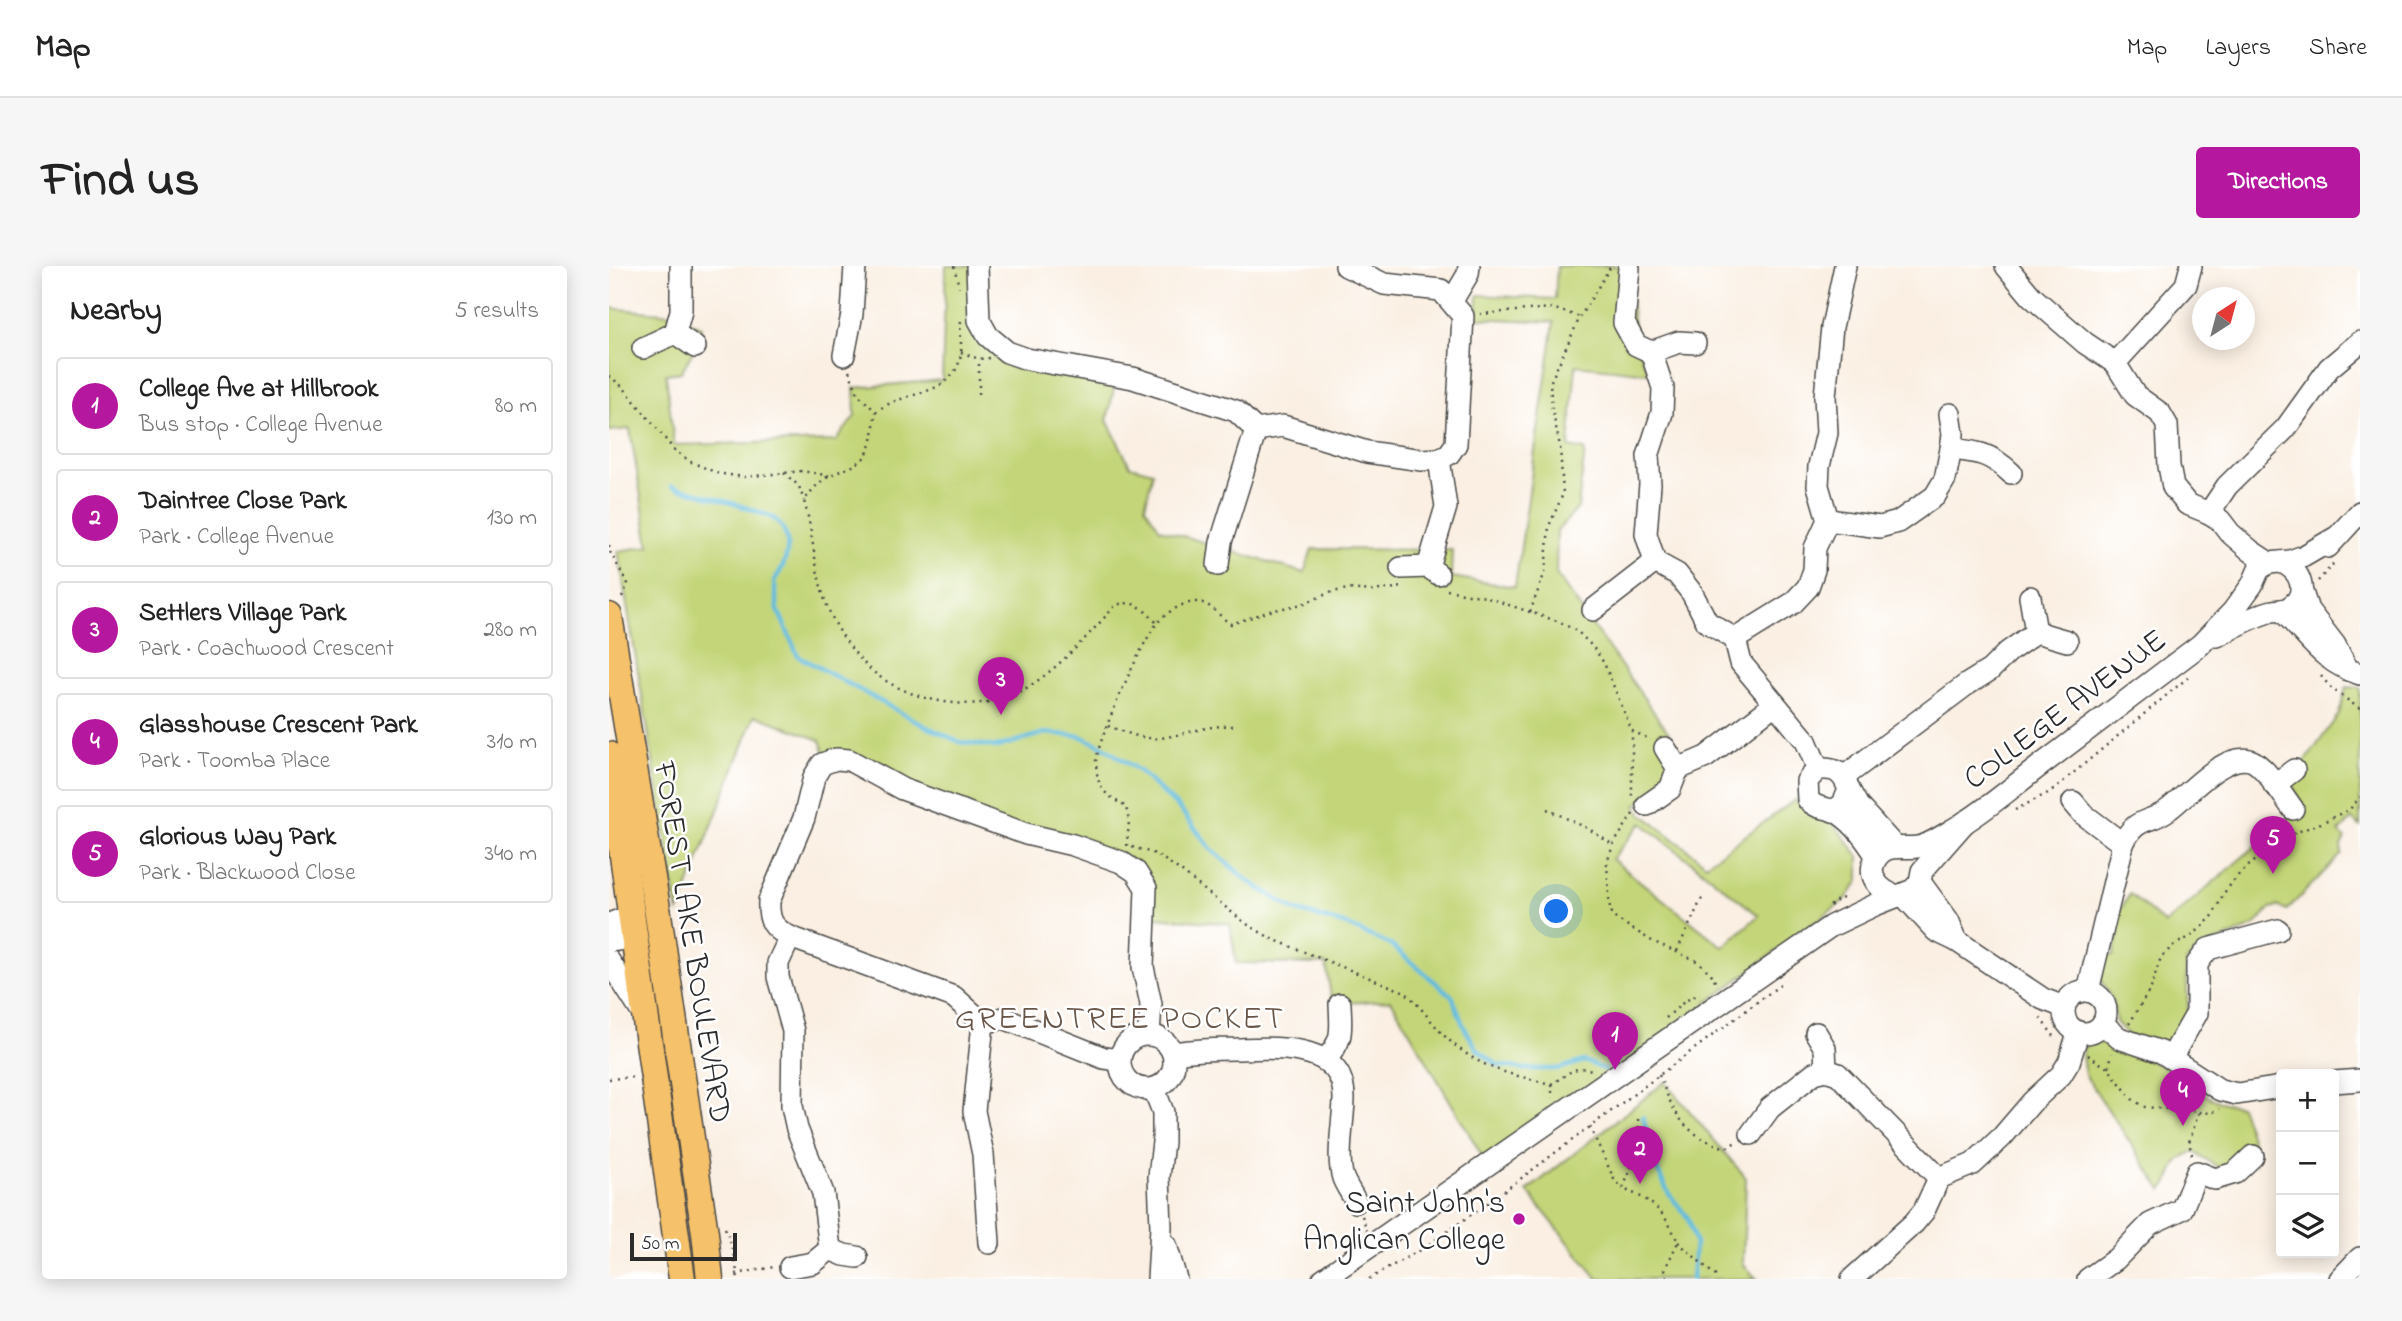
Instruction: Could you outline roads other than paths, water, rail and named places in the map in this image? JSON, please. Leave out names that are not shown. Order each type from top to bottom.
[{"type":"main road","name":"FOREST LAKE BOULEVARD","points":[[609,615],[635,927],[682,1279]]},
{"type":"main road","name":"FOREST LAKE BOULEVARD","points":[[609,755],[635,927],[705,1233],[710,1279]]},
{"type":"street","points":[[643,348],[675,333],[681,311],[681,266]]},
{"type":"street","points":[[844,355],[852,314],[855,266]]},
{"type":"street","points":[[977,266],[979,320],[988,336],[1006,352],[1027,359],[1133,378],[1236,411],[1257,430]]},
{"type":"street","points":[[1346,266],[1384,284],[1441,290],[1457,309]]},
{"type":"street","points":[[1257,430],[1283,426],[1367,452],[1422,460],[1439,459],[1449,454],[1456,444],[1457,309],[1469,266]]},
{"type":"street","points":[[1735,639],[1794,603],[1808,587],[1814,570],[1815,548],[1828,520],[1818,486],[1819,466],[1828,433],[1825,396],[1832,327],[1845,266]]},
{"type":"street","points":[[2006,266],[2031,296],[2085,343],[2115,363],[2135,395],[2161,413],[2167,425],[2173,487],[2187,504],[2220,520],[2230,533],[2251,551],[2294,569],[2306,585],[2308,610],[2354,672]]},
{"type":"street","points":[[2115,363],[2186,285],[2191,266]]},
{"type":"street","points":[[1620,267],[1624,323],[1636,345],[1651,352],[1679,342],[1695,343]]},
{"type":"street","points":[[675,333],[695,347]]},
{"type":"street","points":[[2209,513],[2227,486],[2287,428],[2329,368],[2360,342]]},
{"type":"street","points":[[1651,352],[1663,388],[1662,413],[1648,456],[1650,484],[1646,534],[1655,562],[1677,574],[1692,593],[1707,622],[1735,639],[1741,663],[1806,741],[1818,769]]},
{"type":"street","points":[[1828,520],[1880,527],[1898,522],[1935,496],[1945,479],[1951,449],[1953,435],[1950,414]]},
{"type":"street","points":[[1218,565],[1221,542],[1257,430]]},
{"type":"street","points":[[1951,449],[1983,453],[1996,458],[2011,472]]},
{"type":"street","points":[[1405,577],[1436,577],[1446,507],[1439,459]]},
{"type":"street","name":"COLLEGE AVENUE","points":[[2200,645],[2294,604],[2337,548],[2360,512]]},
{"type":"street","points":[[2230,533],[2239,561],[2253,582],[2256,600],[2265,608],[2277,610],[2322,656],[2354,672]]},
{"type":"street","name":"COLLEGE AVENUE","points":[[1831,926],[1855,901],[1887,856],[1922,846],[1965,822],[2200,645],[2233,611],[2259,569],[2337,548]]},
{"type":"street","points":[[1593,610],[1655,562]]},
{"type":"street","points":[[2030,597],[2036,632]]},
{"type":"street","points":[[2036,632],[2067,641]]},
{"type":"street","points":[[1833,811],[1843,804],[1847,783],[1966,685],[1990,670],[2008,652],[2036,632]]},
{"type":"street","points":[[1647,805],[1670,789],[1678,769],[1706,757],[1775,704]]},
{"type":"street","points":[[1665,748],[1678,769]]},
{"type":"street","points":[[983,1023],[954,997],[790,937],[775,929],[769,916],[769,901],[804,818],[814,777],[822,764],[836,759],[849,760],[901,789],[1026,834],[1124,854],[1146,888],[1143,967],[1151,1004],[1149,1035]]},
{"type":"street","points":[[2088,991],[2123,844],[2128,833],[2139,822],[2166,812],[2213,772],[2233,761],[2251,760],[2264,771],[2293,809]]},
{"type":"street","points":[[1911,886],[1889,894],[1879,888],[1887,856],[1847,783],[1833,768],[1818,769],[1807,781],[1808,800],[1818,809],[1833,811],[1887,856],[1920,860],[1911,886],[1936,931],[2043,999],[2064,1007]]},
{"type":"street","points":[[2274,785],[2294,770]]},
{"type":"street","points":[[2073,803],[2083,814],[2123,844]]},
{"type":"street","name":"COLLEGE AVENUE","points":[[1323,1279],[1831,926],[1911,886],[1965,822]]},
{"type":"street","points":[[2171,1058],[2197,1013],[2197,964],[2208,949],[2278,930]]},
{"type":"street","points":[[790,937],[778,963],[778,976],[793,1031],[792,1106],[797,1129],[823,1193],[830,1249]]},
{"type":"street","points":[[609,961],[645,1016]]},
{"type":"street","points":[[2111,1031],[2105,1004],[2095,994],[2088,991],[2073,994],[2064,1007],[2065,1021],[2078,1033],[2111,1031],[2161,1052],[2220,1090],[2237,1094],[2276,1088]]},
{"type":"street","points":[[1325,1060],[1341,1038],[1340,1004]]},
{"type":"street","points":[[983,1023],[1004,1018],[1104,1058],[1120,1060]]},
{"type":"street","points":[[983,1023],[974,1111],[983,1154],[989,1243]]},
{"type":"street","points":[[1816,1033],[1825,1048],[1826,1070]]},
{"type":"street","points":[[1852,1279],[1914,1223],[1924,1211],[1939,1178],[1973,1164],[2003,1137],[2032,1102],[2061,1075],[2069,1062],[2078,1033]]},
{"type":"street","points":[[1149,1035],[1165,1041],[1173,1052],[1175,1063],[1173,1072],[1165,1083],[1154,1089],[1136,1087],[1128,1081],[1123,1074],[1120,1060],[1126,1045],[1133,1039],[1149,1035]]},
{"type":"street","points":[[1173,1052],[1300,1049],[1325,1060],[1339,1078],[1344,1096],[1340,1127],[1342,1176],[1356,1202]]},
{"type":"street","points":[[1751,1134],[1770,1108],[1814,1073],[1826,1070],[1838,1074],[1939,1178]]},
{"type":"street","points":[[2339,1082],[2360,1080]]},
{"type":"street","points":[[1154,1089],[1163,1112],[1159,1177],[1159,1279]]},
{"type":"street","points":[[2088,1279],[2116,1259],[2150,1223],[2182,1209],[2197,1172],[2215,1179],[2235,1172],[2253,1156]]},
{"type":"street","points":[[1161,1227],[1176,1279]]},
{"type":"street","points":[[830,1249],[857,1257]]},
{"type":"street","points":[[790,1268],[813,1263],[830,1249]]},
{"type":"street","points":[[2340,1279],[2360,1258]]},
{"type":"waterway","points":[[672,486],[758,512],[777,521],[783,528],[787,551],[774,581],[778,610],[798,656],[925,726],[960,742],[997,747],[1045,733],[1080,736],[1102,746],[1138,770],[1179,808],[1212,850],[1247,880],[1294,910],[1344,924],[1391,945],[1452,996],[1464,1027],[1478,1050],[1498,1065],[1524,1069],[1558,1069],[1584,1061],[1606,1070]]},
{"type":"waterway","points":[[1643,1117],[1656,1167],[1669,1194],[1688,1218],[1695,1243],[1692,1279]]},
{"type":"place","name":"Settlers Village Park","points":[[1001,715]]},
{"type":"place","name":"Glorious Way Park","points":[[2273,874]]},
{"type":"place","name":"College Ave at Hillbrook","points":[[1615,1070]]},
{"type":"place","name":"Glasshouse Crescent Park","points":[[2183,1126]]},
{"type":"place","name":"Daintree Close Park","points":[[1640,1184]]},
{"type":"place","name":"Saint John's Anglican College","points":[[1519,1219]]},
{"type":"district","name":"GREENTREE POCKET","points":[[1120,1016]]}]
